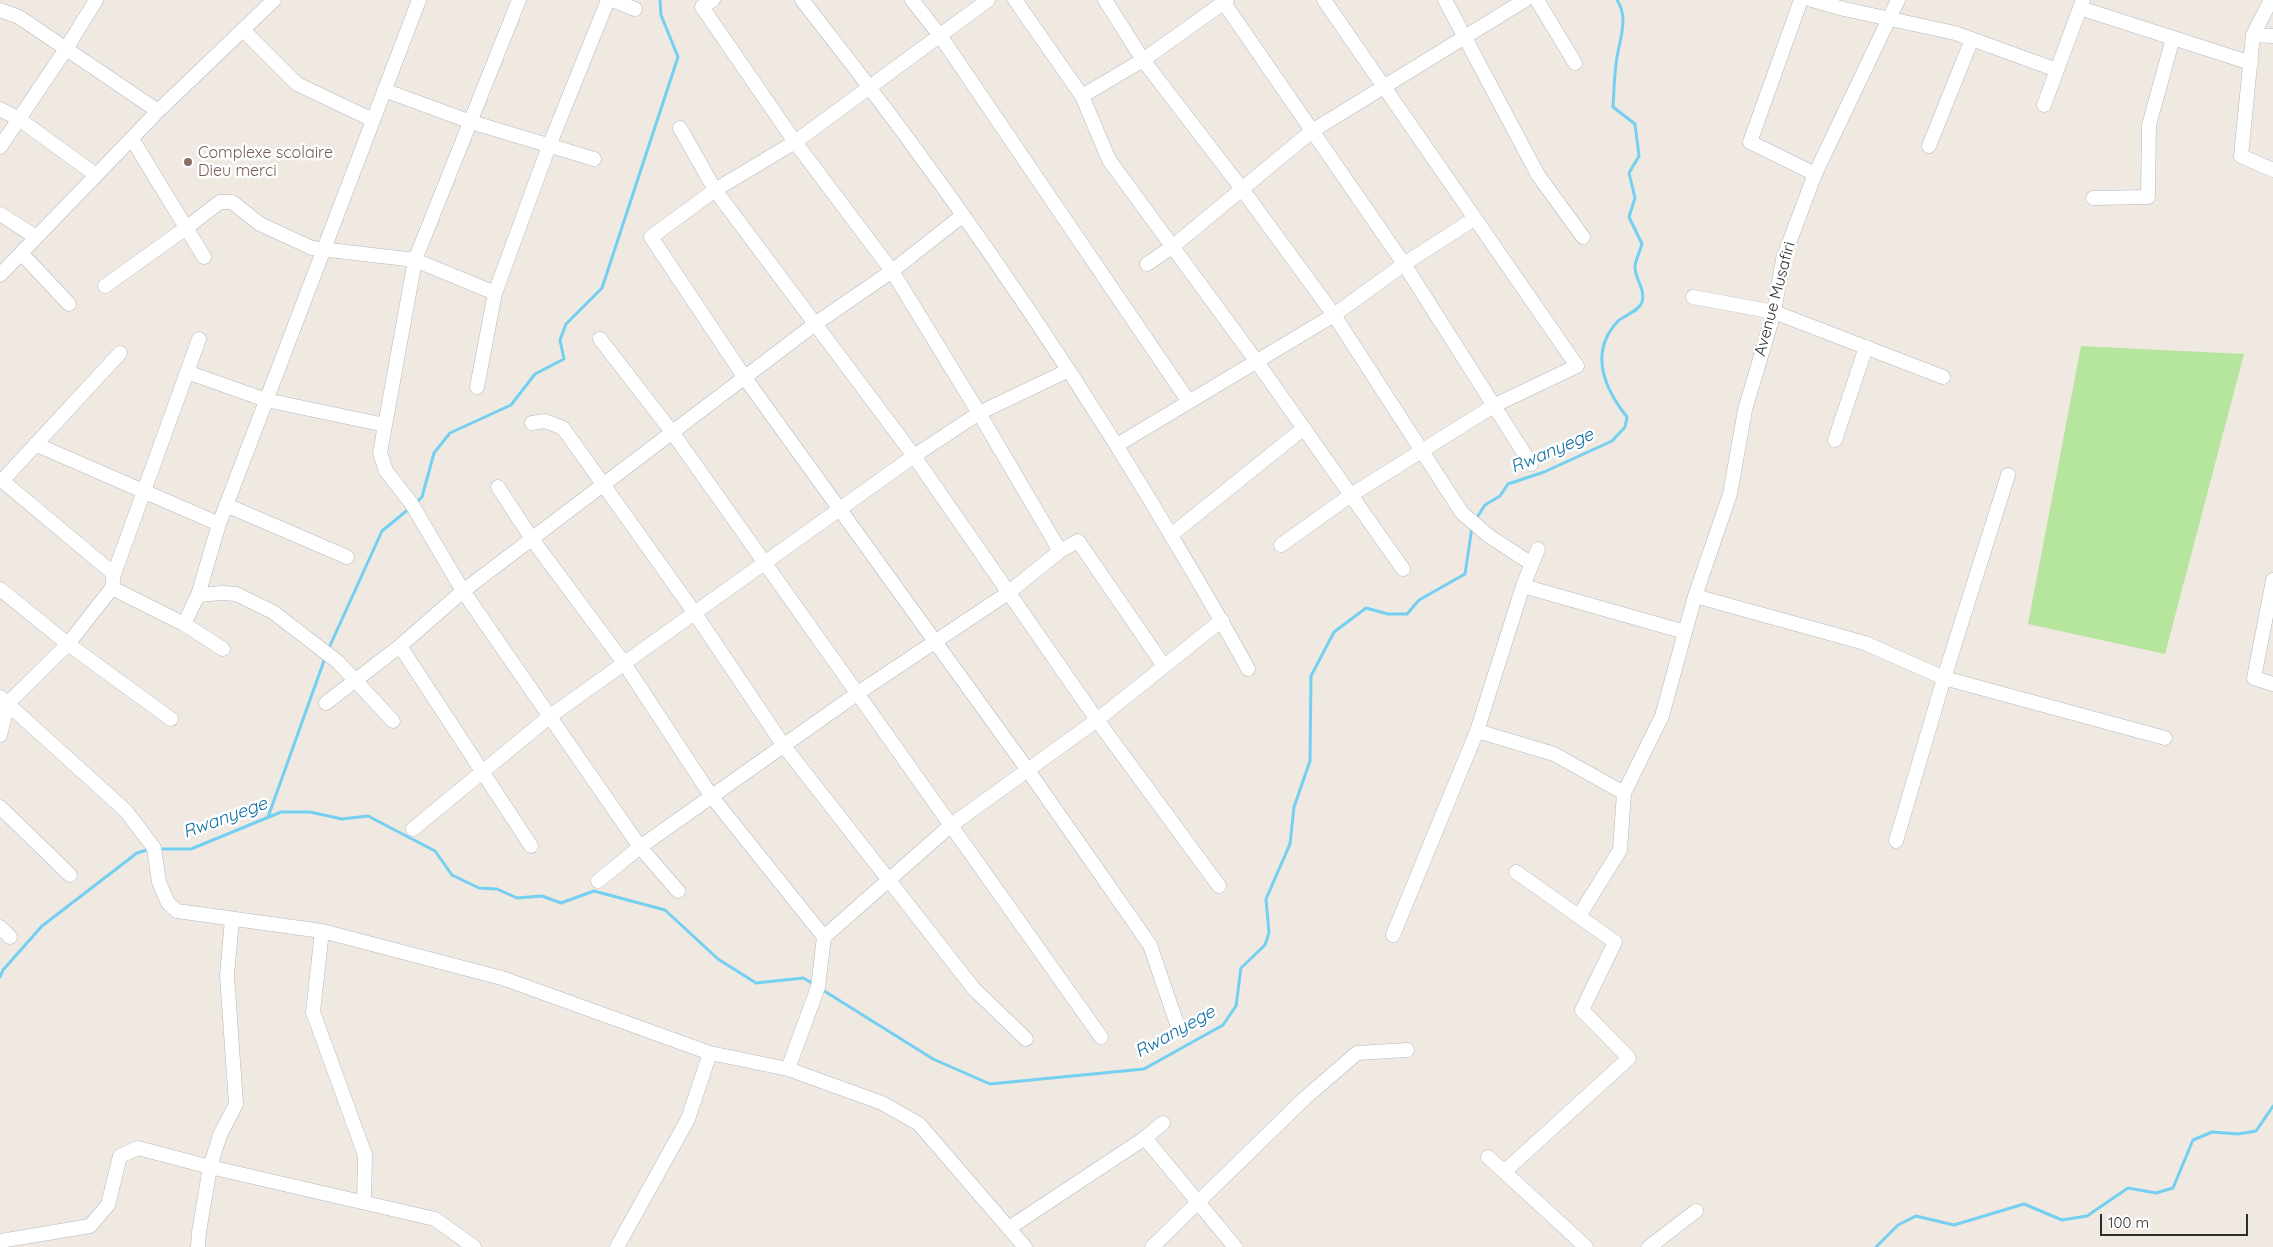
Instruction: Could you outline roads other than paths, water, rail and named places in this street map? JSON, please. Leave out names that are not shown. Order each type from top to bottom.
[{"type":"street","points":[[0,146],[66,49],[96,0]]},
{"type":"street","points":[[0,275],[158,111],[274,0]]},
{"type":"street","points":[[184,624],[198,595],[226,505],[419,0]]},
{"type":"street","points":[[519,0],[415,260],[380,454],[386,471],[413,506],[462,591],[640,847],[678,891]]},
{"type":"street","points":[[477,387],[495,293],[549,146],[608,0]]},
{"type":"street","points":[[612,0],[635,9]]},
{"type":"street","points":[[713,0],[702,8],[795,142],[892,271],[979,413],[1060,551]]},
{"type":"street","points":[[802,0],[871,87],[1069,370],[1117,445],[1222,620],[1248,669]]},
{"type":"street","points":[[912,0],[941,36],[1188,402]]},
{"type":"street","points":[[988,0],[795,142],[715,190],[651,237],[745,378],[838,510],[1027,769],[1150,944],[1178,1027]]},
{"type":"street","points":[[1015,0],[1082,96],[1109,160],[1257,362],[1403,569]]},
{"type":"street","points":[[1105,0],[1143,60],[1242,189],[1334,316],[1462,513],[1489,536],[1532,564]]},
{"type":"street","points":[[1281,545],[1351,495],[1495,405],[1577,366],[1474,220],[1324,0]]},
{"type":"street","points":[[1445,0],[1538,175],[1583,237]]},
{"type":"street","points":[[1147,264],[1172,247],[1312,131],[1525,0]]},
{"type":"street","points":[[1537,0],[1575,63]]},
{"type":"street","points":[[1801,0],[1750,142],[1815,174]]},
{"type":"street","points":[[1812,0],[1844,10],[1955,33],[2057,70]]},
{"type":"street","name":"Avenue Musafiri","points":[[1624,792],[1662,716],[1694,596],[1730,494],[1744,410],[1774,312],[1783,259],[1815,174],[1898,0]]},
{"type":"street","points":[[2271,0],[2253,35],[2241,156],[2273,170]]},
{"type":"street","points":[[1082,96],[1143,60],[1224,1],[1404,264],[1531,464]]},
{"type":"street","points":[[2044,105],[2081,4],[2173,38],[2250,63]]},
{"type":"street","points":[[0,10],[19,17],[158,111]]},
{"type":"street","points":[[243,30],[297,84],[373,120]]},
{"type":"street","points":[[2253,35],[2273,36]]},
{"type":"street","points":[[2093,198],[2148,196],[2149,125],[2173,38]]},
{"type":"street","points":[[1928,146],[1972,39]]},
{"type":"street","points":[[384,90],[470,122],[594,159]]},
{"type":"street","points":[[0,109],[19,119],[96,176]]},
{"type":"street","points":[[680,128],[715,190],[914,456],[1097,720],[1219,886]]},
{"type":"street","points":[[132,139],[204,257]]},
{"type":"street","points":[[105,286],[220,202],[232,202],[260,224],[312,248],[415,260],[495,293]]},
{"type":"street","points":[[0,214],[36,236]]},
{"type":"street","points":[[326,703],[400,646],[462,591],[816,324],[892,271],[962,216]]},
{"type":"street","points":[[1117,445],[1334,316],[1404,264],[1474,220]]},
{"type":"street","points":[[21,253],[69,304]]},
{"type":"street","points":[[1693,297],[1774,312],[1943,377]]},
{"type":"street","points":[[0,734],[4,700],[68,644],[112,588],[114,574],[199,339]]},
{"type":"street","points":[[600,339],[672,432],[1101,1037]]},
{"type":"street","points":[[1834,440],[1866,347]]},
{"type":"street","points":[[114,574],[1,480],[120,353]]},
{"type":"street","points":[[413,829],[549,717],[914,456],[979,413],[1069,370]]},
{"type":"street","points":[[187,372],[266,400],[385,425]]},
{"type":"street","points":[[532,422],[545,420],[563,428],[602,486],[694,612],[784,746],[974,988],[1026,1039]]},
{"type":"street","points":[[1171,535],[1304,428]]},
{"type":"street","points":[[35,444],[219,524]]},
{"type":"street","points":[[1896,841],[1944,678],[2008,475]]},
{"type":"street","points":[[498,487],[532,540],[624,663],[712,798],[824,937]]},
{"type":"street","points":[[226,505],[347,557]]},
{"type":"street","points":[[598,881],[640,847],[712,798],[858,693],[1008,593],[1060,551],[1078,541],[1164,666]]},
{"type":"street","points":[[1393,935],[1477,731],[1523,586],[1538,549]]},
{"type":"street","points":[[2273,580],[2254,678],[2273,684]]},
{"type":"street","points":[[1523,586],[1685,632]]},
{"type":"street","points":[[112,588],[184,624],[223,649]]},
{"type":"street","points":[[0,589],[68,644],[171,719]]},
{"type":"street","points":[[198,595],[236,594],[273,612],[338,662],[393,722]]},
{"type":"street","points":[[1694,596],[1865,644],[1944,678],[2165,738]]},
{"type":"street","points":[[788,1069],[818,987],[824,937],[950,826],[1097,720],[1222,620]]},
{"type":"street","points":[[400,646],[531,846]]},
{"type":"street","points":[[4,700],[126,811],[154,848],[159,882],[168,903],[177,912],[322,931],[502,978],[710,1053],[788,1069],[882,1103],[919,1124],[1025,1247]]},
{"type":"street","points":[[1477,731],[1554,754],[1624,792],[1620,850],[1579,916]]},
{"type":"street","points":[[0,807],[70,875]]},
{"type":"street","points":[[1504,1172],[1629,1058],[1582,1010],[1614,942],[1516,872]]},
{"type":"street","points":[[198,1247],[198,1232],[210,1167],[220,1135],[236,1104],[227,975],[232,919]]},
{"type":"street","points":[[322,931],[313,1012],[365,1155],[364,1202]]},
{"type":"street","points":[[1152,1247],[1305,1098],[1357,1054],[1406,1050]]},
{"type":"street","points":[[617,1247],[688,1119],[710,1053]]},
{"type":"street","points":[[1009,1228],[1145,1138],[1163,1123]]},
{"type":"street","points":[[1145,1138],[1235,1247]]},
{"type":"street","points":[[0,1241],[90,1226],[108,1205],[120,1156],[138,1148],[210,1167],[435,1219],[474,1247]]},
{"type":"street","points":[[1488,1157],[1586,1247]]},
{"type":"street","points":[[1649,1247],[1696,1211]]},
{"type":"waterway","points":[[415,504],[422,497],[434,453],[450,433],[511,405],[535,374],[564,359],[560,340],[566,324],[602,288],[678,57],[661,15],[660,0]]},
{"type":"waterway","name":"Rwanyege","points":[[1476,519],[1485,505],[1500,496],[1508,484],[1544,472],[1612,441],[1625,427],[1627,417],[1606,382],[1602,357],[1609,333],[1618,321],[1638,308],[1643,297],[1635,270],[1642,244],[1629,217],[1635,198],[1629,173],[1639,156],[1635,124],[1613,107],[1615,69],[1623,23],[1621,7],[1617,0]]},
{"type":"waterway","points":[[328,650],[382,531],[410,508]]},
{"type":"waterway","name":"Rwanyege","points":[[821,989],[933,1059],[990,1084],[1144,1069],[1223,1025],[1236,1006],[1241,968],[1265,945],[1269,933],[1266,899],[1290,844],[1294,807],[1310,761],[1311,676],[1334,632],[1366,608],[1388,614],[1407,614],[1419,600],[1465,574],[1472,527]]},
{"type":"waterway","points":[[268,817],[325,658]]},
{"type":"waterway","name":"Rwanyege","points":[[159,849],[191,849],[281,812],[310,812],[342,819],[368,816],[435,851],[452,875],[479,888],[497,889],[517,898],[542,896],[561,903],[594,891],[665,910],[718,959],[756,983],[803,978],[814,984]]},
{"type":"waterway","name":"Rwanyege","points":[[0,977],[3,970],[42,926],[137,853],[150,849]]},
{"type":"waterway","points":[[1876,1247],[1898,1225],[1916,1216],[1954,1225],[2024,1204],[2062,1220],[2087,1216],[2128,1188],[2156,1193],[2173,1188],[2193,1140],[2212,1132],[2238,1134],[2256,1131],[2273,1106]]},
{"type":"place","name":"Complexe scolaire Dieu merci","points":[[188,162]]}]
